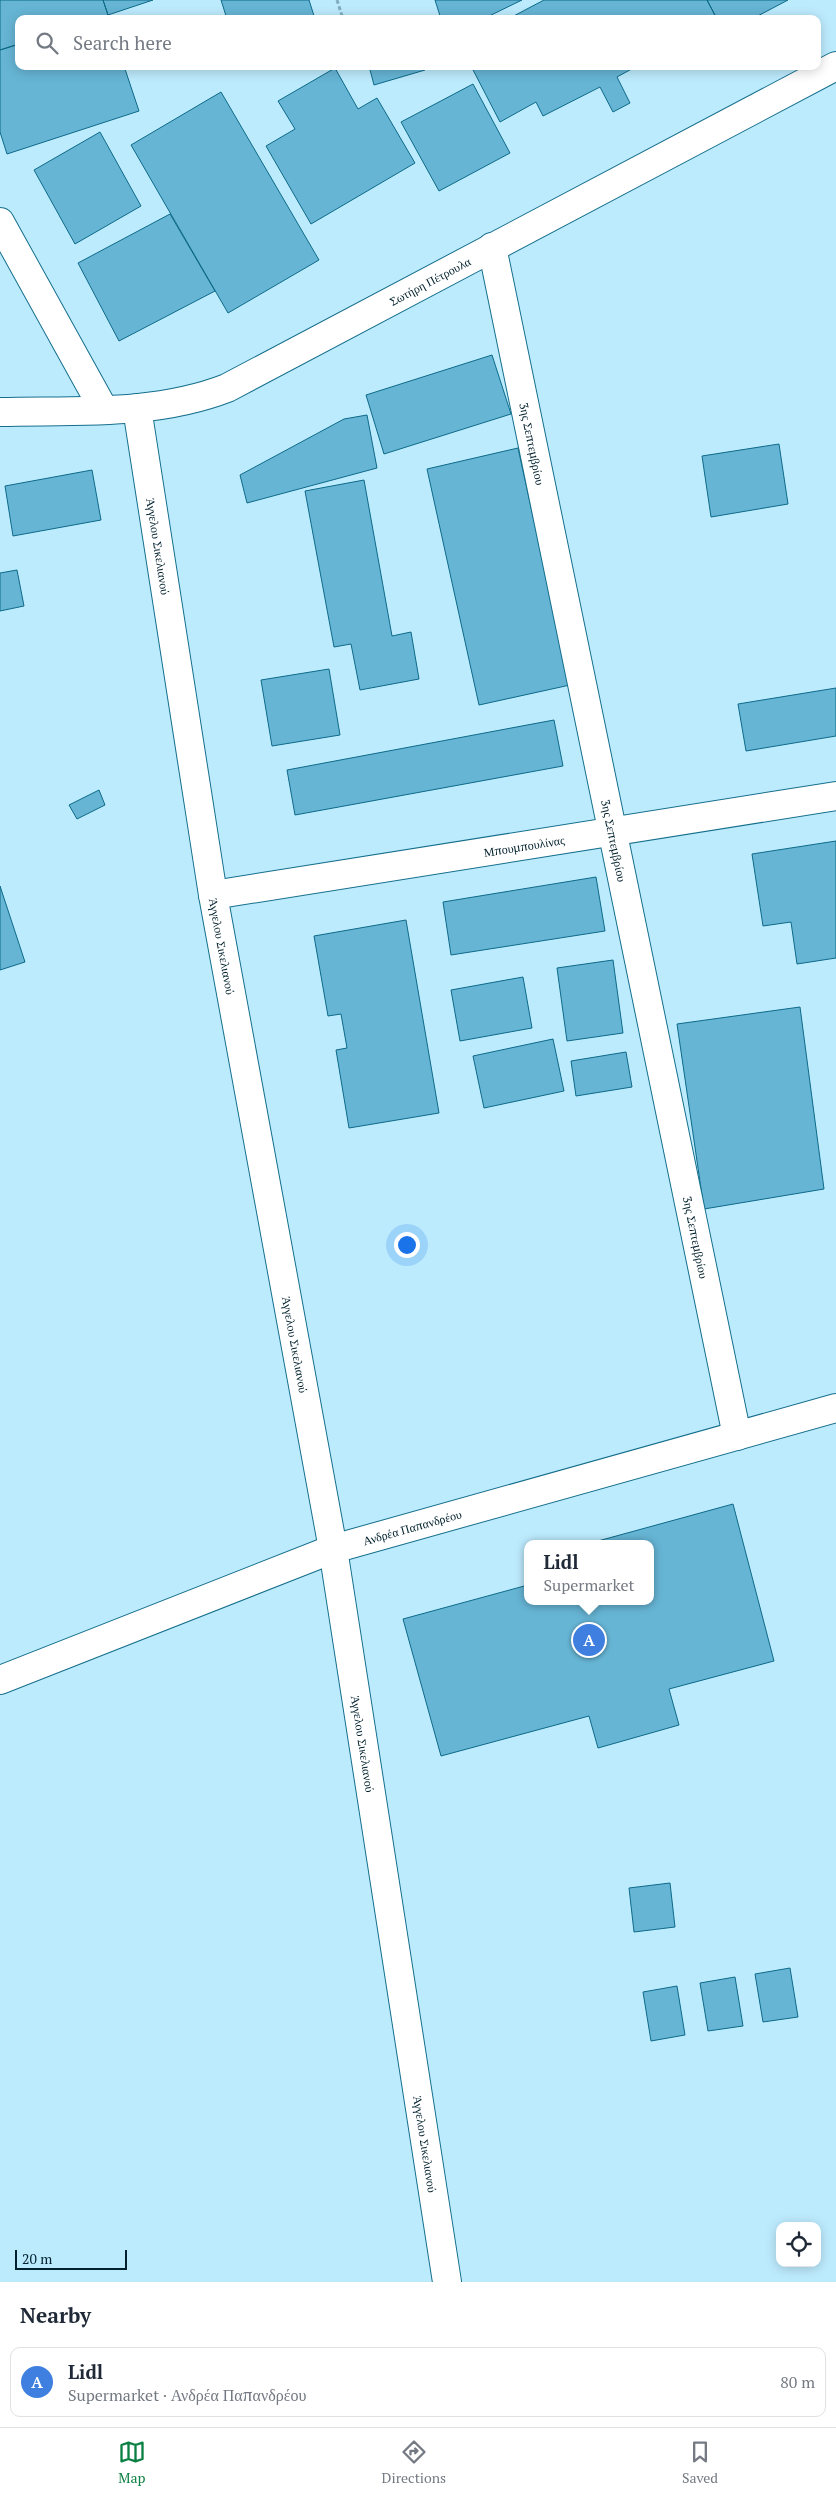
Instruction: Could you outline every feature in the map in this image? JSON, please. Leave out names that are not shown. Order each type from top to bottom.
[{"type":"street","name":"Σωτήρη Πέτρουλα","points":[[0,412],[104,410],[173,405],[201,398],[226,388],[836,66]]},
{"type":"street","points":[[0,222],[104,410]]},
{"type":"street","name":"3ης Σεπτεμβρίου","points":[[492,247],[737,1436]]},
{"type":"street","name":"Άγγελου Σικελιανού","points":[[137,408],[213,895],[333,1549],[447,2282]]},
{"type":"street","name":"Μπουμπουλίνας","points":[[213,895],[836,796]]},
{"type":"street","name":"Ανδρέα Παπανδρέου","points":[[0,1680],[333,1549],[836,1408]]},
{"type":"path","points":[[337,0],[342,15]]},
{"type":"building","points":[[0,0],[103,0],[108,15],[15,15],[15,45],[0,50]]},
{"type":"building","points":[[103,0],[153,0],[108,15]]},
{"type":"building","points":[[221,0],[309,0],[314,15],[226,15]]},
{"type":"building","points":[[435,0],[522,0],[491,15],[440,15]]},
{"type":"building","points":[[544,0],[707,0],[715,15],[516,15]]},
{"type":"building","points":[[707,0],[788,0],[760,15],[715,15]]},
{"type":"building","points":[[15,45],[15,70],[125,70],[139,111],[7,154],[0,132],[0,50]]},
{"type":"building","points":[[332,70],[336,70],[358,109],[377,98],[415,163],[311,224],[266,146],[295,129],[278,101]]},
{"type":"building","points":[[370,70],[425,70],[374,85]]},
{"type":"building","points":[[473,70],[630,70],[617,77],[630,103],[613,112],[600,87],[543,116],[536,102],[500,122]]},
{"type":"building","points":[[473,84],[510,153],[439,191],[401,122]]},
{"type":"building","points":[[221,92],[319,260],[228,313],[131,145]]},
{"type":"building","points":[[100,132],[141,206],[75,244],[34,170]]},
{"type":"building","points":[[170,214],[215,291],[119,341],[78,263]]},
{"type":"building","points":[[492,355],[511,414],[384,454],[366,395]]},
{"type":"building","points":[[367,415],[377,468],[247,503],[240,475],[344,419]]},
{"type":"building","points":[[779,444],[788,504],[711,517],[702,456]]},
{"type":"building","points":[[518,448],[570,685],[479,705],[427,469]]},
{"type":"building","points":[[92,470],[101,520],[13,536],[5,486]]},
{"type":"building","points":[[364,480],[392,636],[411,632],[419,679],[360,690],[351,644],[334,647],[305,491]]},
{"type":"building","points":[[17,570],[24,606],[0,611],[0,573]]},
{"type":"building","points":[[329,669],[340,735],[272,746],[261,680]]},
{"type":"building","points":[[836,688],[836,736],[746,751],[738,704]]},
{"type":"building","points":[[554,720],[563,766],[295,815],[287,770]]},
{"type":"building","points":[[99,790],[105,805],[77,819],[69,805]]},
{"type":"building","points":[[836,841],[836,958],[797,964],[791,922],[763,926],[752,854]]},
{"type":"building","points":[[596,877],[605,931],[451,955],[443,902]]},
{"type":"building","points":[[0,886],[25,962],[0,970]]},
{"type":"building","points":[[406,920],[439,1113],[349,1128],[336,1050],[347,1048],[341,1014],[328,1016],[314,936]]},
{"type":"building","points":[[613,960],[623,1033],[567,1041],[557,968]]},
{"type":"building","points":[[523,977],[532,1028],[460,1041],[451,990]]},
{"type":"building","points":[[800,1007],[824,1189],[704,1209],[677,1024]]},
{"type":"building","points":[[553,1039],[564,1091],[484,1108],[473,1056]]},
{"type":"building","points":[[626,1052],[632,1087],[576,1096],[571,1061]]},
{"type":"building","points":[[733,1504],[774,1661],[669,1689],[679,1725],[598,1748],[589,1716],[441,1756],[403,1619],[524,1586],[524,1605],[654,1605],[654,1540],[602,1540]]},
{"type":"building","points":[[670,1883],[675,1927],[634,1932],[629,1888]]},
{"type":"building","points":[[790,1968],[798,2017],[763,2022],[755,1974]]},
{"type":"building","points":[[735,1977],[743,2026],[708,2031],[700,1983]]},
{"type":"building","points":[[677,1986],[685,2035],[651,2041],[643,1992]]},
{"type":"place","name":"Lidl","points":[[589,1640]]}]
